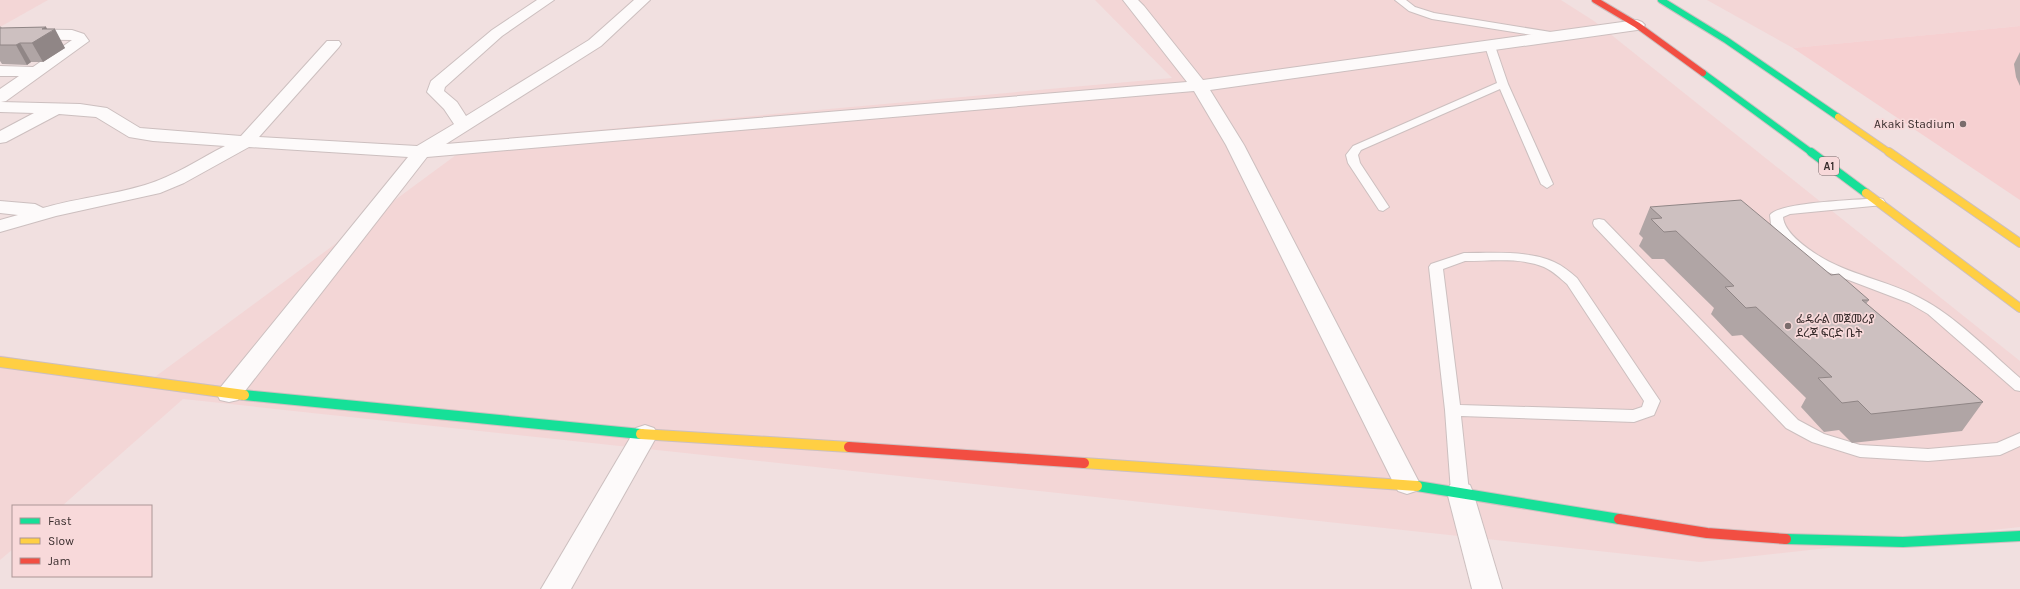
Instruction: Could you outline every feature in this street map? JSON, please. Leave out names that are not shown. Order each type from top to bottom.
[{"type":"street","points":[[464,126],[451,106],[435,92],[437,85],[498,33],[547,0]]},
{"type":"street","points":[[229,394],[421,152],[595,43],[643,0]]},
{"type":"street","points":[[1130,0],[1199,86],[1235,145],[1407,484]]},
{"type":"street","name":"A1","points":[[1595,0],[1637,25],[1879,202],[2020,308]]},
{"type":"street","points":[[1661,0],[1726,40],[2020,243]]},
{"type":"street","points":[[0,107],[80,109],[101,112],[135,133],[153,136],[421,152],[1199,86],[1637,25]]},
{"type":"street","points":[[0,34],[72,35],[79,37],[81,41],[74,48],[0,97]]},
{"type":"street","points":[[0,226],[52,211],[153,189],[177,179],[245,142],[333,44]]},
{"type":"street","points":[[0,71],[37,72]]},
{"type":"street","points":[[0,138],[57,108]]},
{"type":"street","points":[[0,207],[52,211]]},
{"type":"street","points":[[0,362],[229,394],[645,434],[1407,484],[1715,534],[1836,543],[1944,542],[2020,536]]},
{"type":"street","points":[[556,589],[645,434]]},
{"type":"street","points":[[1460,492],[1487,589]]},
{"type":"lane","points":[[1400,0],[1412,9],[1432,16],[1557,36]]},
{"type":"lane","points":[[1490,46],[1503,84],[1547,184]]},
{"type":"lane","points":[[1383,207],[1354,163],[1352,155],[1357,148],[1503,84]]},
{"type":"lane","points":[[1879,202],[1787,210],[1776,215],[1777,224],[1799,248],[1830,268],[1914,300],[1933,311],[2020,386]]},
{"type":"lane","points":[[1600,223],[1792,424],[1818,438],[1860,451],[1928,455],[2000,450],[2020,439]]},
{"type":"lane","points":[[1453,410],[1634,416],[1648,411],[1652,401],[1572,281],[1560,271],[1548,264],[1516,257],[1464,257],[1436,267],[1453,410],[1460,492]]},
{"type":"shaded area","points":[[0,0],[48,0],[0,27]]},
{"type":"shaded area","points":[[1095,0],[1561,0],[1594,21],[2020,361],[2020,527],[1700,562],[183,399],[63,505],[12,505],[12,550],[0,560],[0,355],[148,382],[475,141],[1172,78]]},
{"type":"shaded area","points":[[1707,0],[2020,0],[2020,26],[1793,48]]},
{"type":"shaded area","name":"Akaki Stadium","points":[[2020,26],[2020,200],[1793,48]]},
{"type":"building","points":[[46,27],[42,29],[55,29],[32,43],[0,45],[0,28]]},
{"type":"building","points":[[1741,200],[1831,275],[1839,274],[1869,300],[1862,300],[1983,402],[1871,414],[1858,401],[1842,403],[1818,378],[1832,377],[1756,307],[1746,308],[1725,287],[1734,286],[1676,231],[1664,232],[1651,219],[1662,218],[1650,207]]},
{"type":"traffic: fast","points":[[1661,0],[1726,40],[1838,117]]},
{"type":"traffic: fast","points":[[1703,73],[1866,193]]},
{"type":"traffic: fast","points":[[244,395],[641,434]]},
{"type":"traffic: fast","points":[[1417,486],[1619,519]]},
{"type":"traffic: fast","points":[[1786,539],[1844,542],[1903,542],[2020,536]]},
{"type":"traffic: slow","points":[[1838,117],[2020,243]]},
{"type":"traffic: slow","points":[[1866,193],[2020,308]]},
{"type":"traffic: slow","points":[[0,362],[244,395]]},
{"type":"traffic: slow","points":[[641,434],[849,447]]},
{"type":"traffic: slow","points":[[1084,463],[1417,486]]},
{"type":"traffic: jam","points":[[1595,0],[1637,25],[1703,73]]},
{"type":"traffic: jam","points":[[849,447],[1084,463]]},
{"type":"traffic: jam","points":[[1619,519],[1707,533],[1786,539]]},
{"type":"place","name":"Akaki Stadium","points":[[1963,124]]},
{"type":"place","name":"ፌዴራል መጀመሪያ ደረጃ ፍርድ ቤት","points":[[1788,326]]}]
